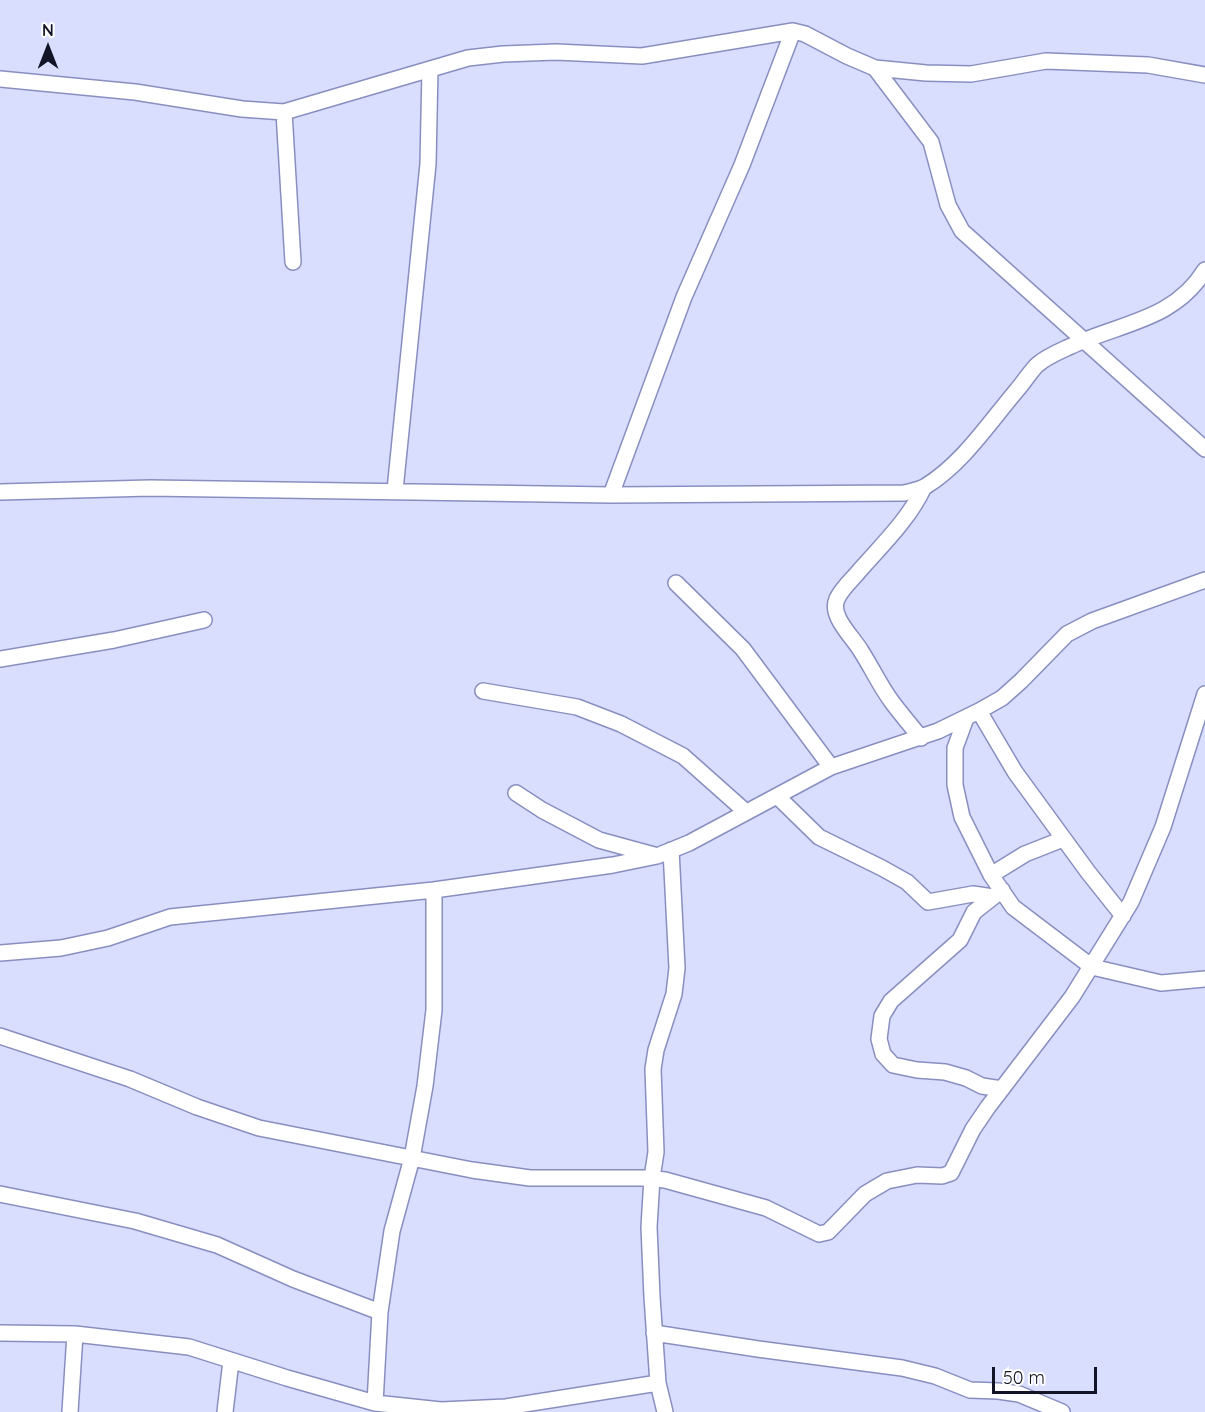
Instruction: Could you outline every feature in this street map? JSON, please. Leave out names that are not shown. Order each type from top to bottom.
[{"type":"street","points":[[611,495],[684,297],[742,165],[793,31]]},
{"type":"street","points":[[0,79],[135,92],[242,109],[284,112],[468,58],[556,52],[642,56],[793,31],[805,34],[875,68],[926,74],[971,74],[1046,61],[1148,65],[1205,75]]},
{"type":"street","points":[[875,68],[931,142],[948,205],[962,231],[1205,449]]},
{"type":"street","points":[[395,490],[428,164],[430,69]]},
{"type":"street","points":[[284,112],[293,261]]},
{"type":"street","points":[[0,492],[150,488],[611,495],[904,493],[924,487],[948,470],[1038,365],[1054,353],[1084,339],[1158,314],[1181,300],[1205,270]]},
{"type":"street","points":[[921,738],[891,701],[862,651],[844,627],[836,605],[837,598],[847,585],[909,514],[924,487]]},
{"type":"street","points":[[0,953],[61,948],[108,938],[171,917],[434,890],[613,865],[664,853],[689,843],[831,767],[921,738],[973,714],[1002,698],[1067,634],[1092,621],[1204,581]]},
{"type":"street","points":[[676,583],[743,649],[831,767]]},
{"type":"street","points":[[0,659],[114,640],[204,620]]},
{"type":"street","points":[[483,691],[577,707],[621,724],[683,756],[746,812]]},
{"type":"street","points":[[0,1036],[130,1078],[233,1121],[259,1128],[472,1170],[530,1178],[652,1178],[664,1180],[766,1208],[819,1234],[828,1232],[865,1194],[887,1181],[917,1175],[942,1176],[951,1173],[973,1129],[1072,997],[1131,902],[1163,827],[1205,694]]},
{"type":"street","points":[[973,714],[955,748],[955,785],[962,817],[998,894],[1092,967],[1161,983],[1205,979]]},
{"type":"street","points":[[973,714],[1123,916]]},
{"type":"street","points":[[938,731],[955,748]]},
{"type":"street","points":[[516,793],[542,810],[599,840],[664,853]]},
{"type":"street","points":[[777,796],[819,837],[907,882],[928,902],[972,894],[998,894]]},
{"type":"street","points":[[991,875],[1026,854],[1064,839]]},
{"type":"street","points":[[664,853],[677,968],[674,994],[656,1050],[653,1070],[656,1152],[649,1227],[658,1383],[665,1412]]},
{"type":"street","points":[[375,1403],[380,1312],[392,1232],[412,1158],[425,1086],[434,1010],[434,890]]},
{"type":"street","points":[[998,894],[974,912],[960,940],[891,1000],[882,1016],[879,1039],[883,1054],[893,1065],[916,1070],[945,1072],[966,1078],[982,1086],[1002,1089]]},
{"type":"street","points":[[982,1086],[988,1107]]},
{"type":"street","points":[[0,1194],[135,1221],[217,1245],[293,1279],[380,1312]]},
{"type":"street","points":[[0,1333],[75,1334],[189,1347],[375,1403],[441,1410],[506,1407],[658,1383]]},
{"type":"street","points":[[654,1333],[902,1368],[935,1376],[970,1390],[1019,1394],[1062,1412]]},
{"type":"street","points":[[70,1412],[75,1334]]},
{"type":"street","points":[[225,1412],[231,1361]]}]
